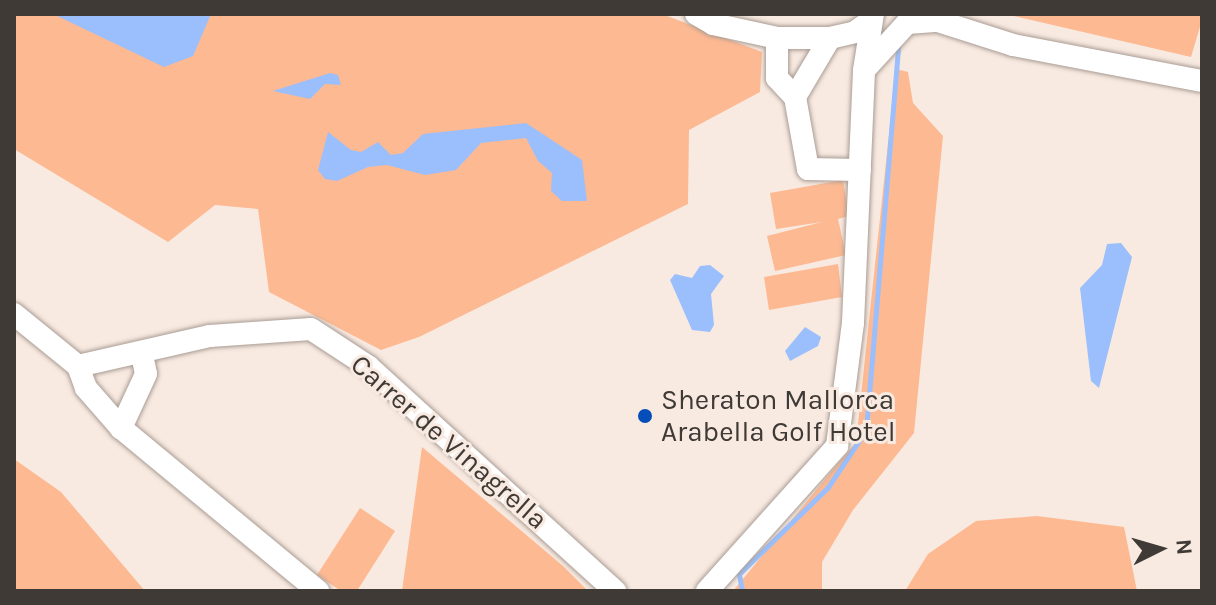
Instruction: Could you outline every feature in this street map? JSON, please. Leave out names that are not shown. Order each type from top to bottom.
[{"type":"street","points":[[696,14],[713,24],[777,38],[830,38],[855,32],[872,17]]},
{"type":"street","points":[[707,591],[837,446],[853,323],[864,70],[872,17]]},
{"type":"street","points":[[864,70],[907,23],[935,18],[1013,45],[1202,81]]},
{"type":"street","points":[[777,38],[777,78],[795,97],[808,169],[860,170]]},
{"type":"street","points":[[795,97],[830,38]]},
{"type":"street","points":[[14,314],[78,366],[86,388],[121,428],[318,591]]},
{"type":"street","name":"Carrer de Vinagrella","points":[[78,366],[142,355],[210,336],[311,329],[369,367],[615,591]]},
{"type":"street","points":[[121,428],[146,374],[142,355]]},
{"type":"shaded area","points":[[14,14],[662,14],[762,52],[760,92],[689,130],[688,204],[419,337],[381,350],[269,292],[258,209],[215,205],[168,242],[14,149]]},
{"type":"shaded area","points":[[1005,14],[1202,14],[1202,20],[1191,57]]},
{"type":"shaded area","points":[[896,69],[908,72],[913,103],[943,136],[914,433],[853,510],[822,562],[822,591],[733,591],[856,442]]},
{"type":"shaded area","points":[[843,180],[849,216],[838,219],[846,255],[775,271],[767,236],[822,222],[776,229],[770,193]]},
{"type":"shaded area","points":[[838,264],[842,297],[769,310],[764,277]]},
{"type":"shaded area","points":[[422,447],[563,566],[588,591],[402,591]]},
{"type":"shaded area","points":[[14,459],[61,492],[145,591],[14,591]]},
{"type":"shaded area","points":[[360,508],[395,531],[357,591],[341,591],[317,575]]},
{"type":"shaded area","points":[[1037,516],[1124,527],[1137,591],[905,591],[928,554],[976,521]]},
{"type":"water","points":[[53,14],[211,14],[193,56],[164,67]]},
{"type":"water","points":[[330,73],[338,75],[341,85],[325,84],[310,99],[273,91]]},
{"type":"water","points":[[526,123],[582,160],[587,201],[562,201],[551,191],[552,173],[538,161],[526,138],[481,143],[456,170],[425,175],[387,165],[368,167],[337,181],[325,179],[318,170],[328,132],[351,150],[361,152],[378,142],[391,155],[403,153],[423,134]]},
{"type":"water","points":[[1121,243],[1132,257],[1099,388],[1091,381],[1080,288],[1102,265],[1107,244]]},
{"type":"water","points":[[710,265],[724,276],[711,294],[714,325],[710,332],[692,330],[670,280],[675,274],[692,278],[700,266]]},
{"type":"water","points":[[805,327],[821,337],[818,346],[790,361],[785,351]]},
{"type":"waterway","points":[[742,591],[739,574],[828,487],[866,430],[898,45]]},
{"type":"place","name":"Sheraton Mallorca Arabella Golf Hotel","points":[[645,416]]}]
